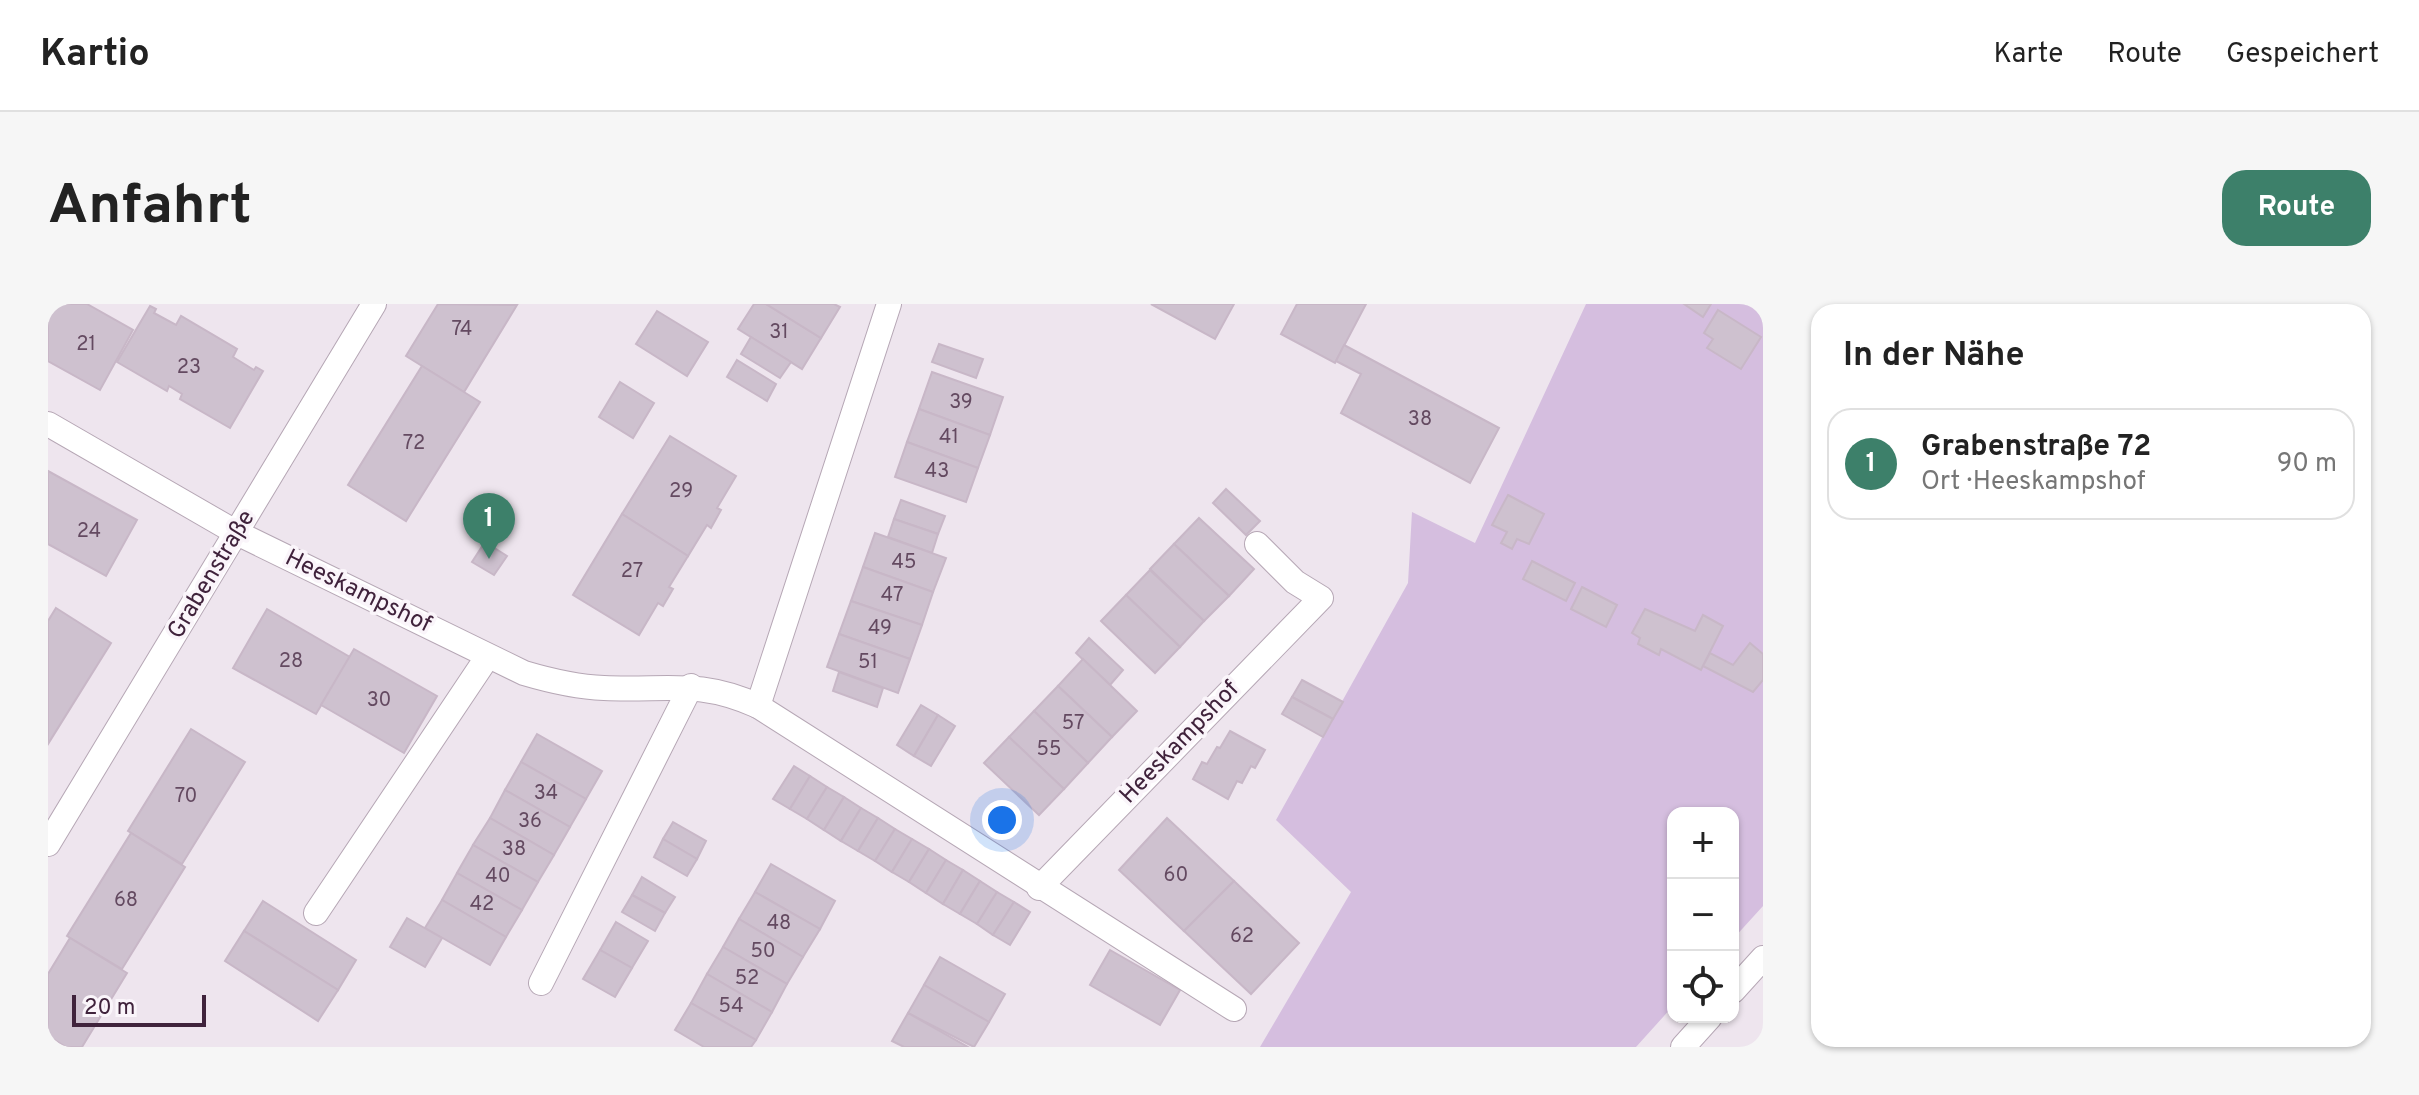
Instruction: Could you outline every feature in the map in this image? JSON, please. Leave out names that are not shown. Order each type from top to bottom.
[{"type":"street","name":"Grabenstraße","points":[[48,844],[374,304]]},
{"type":"street","points":[[758,706],[889,304]]},
{"type":"street","name":"Heeskampshof","points":[[48,424],[237,533],[524,673],[566,685],[606,689],[691,686],[728,692],[758,706],[1039,888],[1234,1009]]},
{"type":"street","name":"Heeskampshof","points":[[1039,888],[1321,598],[1295,582],[1257,544]]},
{"type":"street","points":[[316,913],[488,656]]},
{"type":"street","points":[[541,983],[691,686]]},
{"type":"street","points":[[1739,984],[1763,958]]},
{"type":"street","points":[[1683,1047],[1705,1023]]},
{"type":"shaded area","points":[[1586,304],[1756,304],[1763,308],[1763,906],[1739,932],[1739,807],[1667,807],[1667,1013],[1636,1047],[1260,1047],[1351,892],[1276,820],[1408,583],[1412,512],[1475,543]]},
{"type":"building","points":[[48,304],[87,304],[133,330],[100,390],[48,361]]},
{"type":"building","points":[[438,304],[517,305],[464,392],[406,356]]},
{"type":"building","points":[[754,304],[766,304],[821,338],[802,369],[738,329]]},
{"type":"building","points":[[766,304],[834,304],[840,307],[821,338]]},
{"type":"building","points":[[1151,304],[1234,304],[1215,339]]},
{"type":"building","points":[[1297,304],[1366,304],[1335,363],[1281,334]]},
{"type":"building","points":[[1684,304],[1711,304],[1703,317]]},
{"type":"building","points":[[150,306],[156,309],[154,313],[176,325],[181,316],[237,349],[233,357],[254,370],[256,367],[263,371],[230,428],[180,399],[182,394],[169,386],[167,391],[117,362]]},
{"type":"building","points":[[1718,310],[1761,337],[1741,369],[1707,348],[1713,339],[1704,333]]},
{"type":"building","points":[[657,311],[708,342],[687,376],[636,344]]},
{"type":"building","points":[[751,337],[791,362],[780,378],[741,354]]},
{"type":"building","points":[[939,344],[983,359],[976,378],[932,362]]},
{"type":"building","points":[[1344,345],[1499,428],[1470,483],[1341,413],[1361,374],[1336,361]]},
{"type":"building","points":[[737,360],[776,384],[767,401],[727,377]]},
{"type":"building","points":[[422,366],[480,402],[406,521],[348,485]]},
{"type":"building","points":[[932,372],[1003,397],[990,435],[919,409]]},
{"type":"building","points":[[620,382],[654,403],[633,438],[599,417]]},
{"type":"building","points":[[919,409],[990,435],[978,468],[907,442]]},
{"type":"building","points":[[670,436],[736,476],[717,508],[721,510],[711,528],[707,525],[688,556],[622,514]]},
{"type":"building","points":[[907,442],[978,468],[966,502],[895,477]]},
{"type":"building","points":[[48,471],[137,520],[106,576],[48,544]]},
{"type":"building","points":[[1226,489],[1260,521],[1246,535],[1213,503]]},
{"type":"building","points":[[1508,495],[1544,514],[1529,544],[1517,539],[1512,549],[1501,543],[1507,532],[1492,525]]},
{"type":"building","points":[[901,500],[945,516],[938,534],[894,519]]},
{"type":"building","points":[[622,514],[688,556],[669,587],[673,589],[663,606],[658,603],[639,635],[573,595]]},
{"type":"building","points":[[1199,518],[1254,569],[1229,596],[1174,544]]},
{"type":"building","points":[[894,519],[938,534],[932,553],[888,537]]},
{"type":"building","points":[[875,533],[946,558],[933,592],[863,567]]},
{"type":"building","points":[[485,542],[507,556],[494,575],[472,562]]},
{"type":"building","points":[[1174,544],[1229,596],[1204,621],[1150,569]]},
{"type":"building","points":[[1532,561],[1575,583],[1566,601],[1523,579]]},
{"type":"building","points":[[863,567],[933,592],[922,625],[851,601]]},
{"type":"building","points":[[1150,570],[1204,621],[1180,647],[1126,595]]},
{"type":"building","points":[[1582,587],[1617,605],[1606,627],[1571,609]]},
{"type":"building","points":[[1126,595],[1180,647],[1155,673],[1101,621]]},
{"type":"building","points":[[851,601],[922,625],[910,659],[839,634]]},
{"type":"building","points":[[56,608],[111,643],[48,744],[48,621]]},
{"type":"building","points":[[267,609],[350,657],[316,714],[233,668]]},
{"type":"building","points":[[1645,609],[1695,631],[1703,615],[1723,626],[1701,670],[1661,649],[1659,655],[1638,644],[1640,638],[1632,633]]},
{"type":"building","points":[[839,634],[910,659],[898,693],[827,667]]},
{"type":"building","points":[[1089,638],[1123,670],[1110,685],[1076,653]]},
{"type":"building","points":[[1750,643],[1763,654],[1763,680],[1753,692],[1703,666],[1710,653],[1733,665]]},
{"type":"building","points":[[354,649],[437,696],[404,753],[321,705]]},
{"type":"building","points":[[1083,659],[1137,711],[1112,737],[1058,686]]},
{"type":"building","points":[[839,672],[883,688],[877,707],[833,691]]},
{"type":"building","points":[[1302,680],[1343,702],[1333,719],[1292,697]]},
{"type":"building","points":[[1058,686],[1112,737],[1088,763],[1034,711]]},
{"type":"building","points":[[1292,697],[1333,719],[1323,737],[1282,714]]},
{"type":"building","points":[[921,705],[938,715],[914,756],[897,745]]},
{"type":"building","points":[[1034,711],[1088,763],[1064,789],[1009,737]]},
{"type":"building","points":[[938,715],[955,726],[931,766],[914,756]]},
{"type":"building","points":[[191,729],[245,762],[182,864],[128,831]]},
{"type":"building","points":[[1230,731],[1265,750],[1242,783],[1237,781],[1228,799],[1193,779],[1202,762],[1207,764]]},
{"type":"building","points":[[537,734],[602,771],[586,799],[521,762]]},
{"type":"building","points":[[1009,737],[1064,789],[1039,815],[984,763]]},
{"type":"building","points":[[521,762],[586,799],[570,827],[505,790]]},
{"type":"building","points":[[794,766],[810,776],[790,809],[773,799]]},
{"type":"building","points":[[810,776],[827,787],[807,819],[790,809]]},
{"type":"building","points":[[827,787],[844,797],[824,830],[807,819]]},
{"type":"building","points":[[505,790],[570,827],[554,855],[490,818]]},
{"type":"building","points":[[844,797],[861,808],[841,841],[824,830]]},
{"type":"building","points":[[861,808],[878,818],[858,851],[841,841]]},
{"type":"building","points":[[490,818],[554,855],[538,882],[473,845]]},
{"type":"building","points":[[878,818],[895,829],[875,861],[858,851]]},
{"type":"building","points":[[1167,818],[1234,881],[1184,931],[1119,870]]},
{"type":"building","points":[[673,822],[706,841],[697,859],[663,839]]},
{"type":"building","points":[[895,829],[912,839],[892,872],[875,861]]},
{"type":"building","points":[[131,833],[185,867],[122,969],[67,936]]},
{"type":"building","points":[[663,839],[697,859],[687,876],[654,857]]},
{"type":"building","points":[[912,839],[929,849],[909,882],[892,872]]},
{"type":"building","points":[[473,845],[538,882],[522,910],[457,873]]},
{"type":"building","points":[[929,849],[946,860],[926,893],[909,882]]},
{"type":"building","points":[[946,860],[963,870],[943,904],[926,893]]},
{"type":"building","points":[[771,864],[835,901],[820,929],[755,892]]},
{"type":"building","points":[[963,870],[980,881],[960,914],[943,904]]},
{"type":"building","points":[[457,873],[522,910],[506,937],[442,900]]},
{"type":"building","points":[[642,877],[675,897],[665,913],[632,895]]},
{"type":"building","points":[[980,881],[997,892],[977,924],[960,914]]},
{"type":"building","points":[[1234,881],[1299,943],[1251,994],[1184,931]]},
{"type":"building","points":[[755,892],[820,929],[803,957],[739,919]]},
{"type":"building","points":[[997,892],[1014,902],[993,935],[977,924]]},
{"type":"building","points":[[632,895],[665,913],[655,931],[622,912]]},
{"type":"building","points":[[442,900],[506,937],[490,965],[425,928]]},
{"type":"building","points":[[263,901],[356,960],[338,990],[244,931]]},
{"type":"building","points":[[1014,902],[1030,912],[1010,945],[993,935]]},
{"type":"building","points":[[407,918],[442,938],[425,967],[390,947]]},
{"type":"building","points":[[739,919],[803,957],[787,984],[723,947]]},
{"type":"building","points":[[616,922],[648,941],[632,968],[600,950]]},
{"type":"building","points":[[244,931],[338,990],[318,1021],[225,961]]},
{"type":"building","points":[[70,938],[127,973],[82,1047],[66,1047],[48,1036],[48,974]]},
{"type":"building","points":[[723,947],[787,984],[772,1012],[707,974]]},
{"type":"building","points":[[600,950],[632,968],[615,997],[583,979]]},
{"type":"building","points":[[1110,950],[1180,990],[1160,1025],[1090,985]]},
{"type":"building","points":[[940,957],[1005,994],[989,1022],[924,985]]},
{"type":"building","points":[[707,974],[772,1012],[756,1040],[691,1003]]},
{"type":"building","points":[[924,985],[989,1022],[974,1047],[908,1013]]},
{"type":"building","points":[[691,1003],[756,1040],[751,1047],[704,1047],[675,1030]]},
{"type":"building","points":[[908,1013],[968,1047],[904,1047],[892,1041]]},
{"type":"place","name":"Grabenstraße 72","points":[[489,559]]}]
